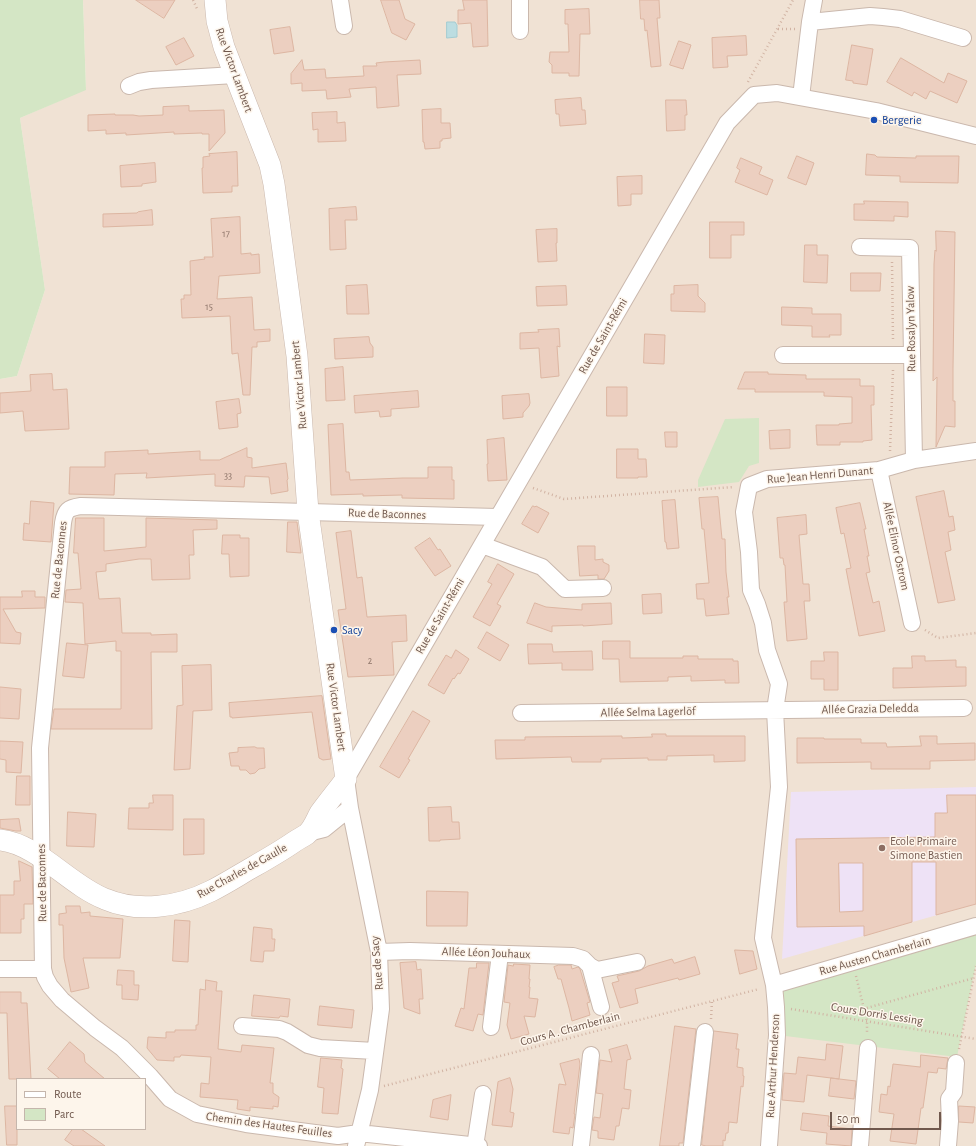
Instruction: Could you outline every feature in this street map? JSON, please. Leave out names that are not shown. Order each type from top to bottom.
[{"type":"street","name":"Rue Victor Lambert","points":[[215,0],[217,21],[224,47],[270,165],[274,184],[298,356],[308,512],[346,779]]},
{"type":"street","points":[[340,0],[344,26]]},
{"type":"street","points":[[520,0],[520,31]]},
{"type":"street","points":[[801,97],[814,0]]},
{"type":"street","points":[[810,22],[883,16],[900,19],[962,38]]},
{"type":"street","points":[[129,86],[139,82],[151,80],[235,75]]},
{"type":"street","name":"Rue de Saint-Rémi","points":[[346,779],[517,482],[727,123],[754,95],[777,92],[876,111],[976,136]]},
{"type":"street","name":"Rue Rosalyn Yalow","points":[[860,247],[910,248],[914,460]]},
{"type":"street","points":[[783,356],[912,355]]},
{"type":"street","name":"Rue Jean Henri Dunant","points":[[749,486],[767,478],[879,470],[914,460],[976,451]]},
{"type":"street","name":"Allée Elinor Ostrom","points":[[879,470],[912,623]]},
{"type":"street","points":[[749,486],[744,512],[749,552],[751,590],[764,623],[767,650],[779,684],[775,710]]},
{"type":"street","name":"Rue de Baconnes","points":[[43,969],[40,748],[63,523],[65,514],[68,510],[73,507],[81,506],[497,517]]},
{"type":"street","points":[[482,544],[542,567],[565,589],[603,588]]},
{"type":"street","name":"Allée Grazia Deledda","points":[[775,710],[964,708]]},
{"type":"street","name":"Allée Selma Lagerlöf","points":[[521,713],[775,710]]},
{"type":"street","name":"Rue Arthur Henderson","points":[[769,1146],[777,1035],[774,985],[763,938],[779,786],[775,710]]},
{"type":"street","name":"Rue de Sacy","points":[[346,779],[350,808],[379,952],[381,1009],[370,1090],[357,1140]]},
{"type":"street","name":"Rue Charles de Gaulle","points":[[308,833],[320,813],[346,779]]},
{"type":"street","name":"Rue Charles de Gaulle","points":[[0,840],[22,846],[42,858],[79,885],[105,900],[123,905],[162,906],[183,901],[211,891],[275,855],[308,833],[324,829],[350,808]]},
{"type":"street","name":"Rue Austen Chamberlain","points":[[774,985],[976,926]]},
{"type":"street","name":"Allée Léon Jouhaux","points":[[379,952],[410,951],[573,956],[583,959],[597,970],[637,962]]},
{"type":"street","points":[[491,1027],[500,954]]},
{"type":"street","points":[[590,966],[601,1007]]},
{"type":"street","points":[[0,969],[43,969]]},
{"type":"street","name":"Chemin des Hautes Feuilles","points":[[43,969],[50,986],[62,1000],[95,1028],[122,1048],[170,1099],[197,1114],[246,1124],[338,1136],[357,1140],[479,1146]]},
{"type":"street","points":[[242,1026],[279,1029],[287,1032],[308,1045],[320,1048],[375,1051]]},
{"type":"street","points":[[692,1146],[705,1032]]},
{"type":"street","points":[[860,1146],[868,1048]]},
{"type":"street","points":[[581,1146],[591,1055]]},
{"type":"street","points":[[948,1146],[950,1121],[949,1099],[954,1092],[956,1063]]},
{"type":"street","points":[[475,1146],[483,1094]]},
{"type":"path","points":[[745,89],[793,0]]},
{"type":"path","points":[[517,482],[564,499],[749,486]]},
{"type":"path","points":[[912,623],[938,638],[976,633]]},
{"type":"path","points":[[853,962],[867,1021],[868,1048]]},
{"type":"path","points":[[956,1063],[976,966]]},
{"type":"path","points":[[863,1009],[974,978]]},
{"type":"path","name":"Cours A . Chamberlain","points":[[370,1090],[774,985]]},
{"type":"path","name":"Cours Dorris Lessing","points":[[776,1007],[976,1039]]},
{"type":"shaded area","points":[[83,0],[976,0],[976,1146],[479,1146],[359,1133],[356,1146],[0,1146],[0,379],[17,376],[45,290],[20,118],[86,89]]},
{"type":"shaded area","name":"Ecole Primaire Simone Bastien","points":[[976,787],[976,904],[782,959],[791,792]]},
{"type":"green space","points":[[0,0],[83,0],[86,90],[20,118],[45,290],[17,376],[0,379]]},
{"type":"green space","points":[[759,418],[759,463],[749,466],[739,482],[698,487],[698,480],[725,419]]},
{"type":"green space","points":[[976,926],[976,964],[957,1057],[777,1035],[774,985]]},
{"type":"water","points":[[447,22],[455,22],[457,25],[457,37],[447,38]]},
{"type":"building","points":[[136,0],[175,0],[164,18]]},
{"type":"building","points":[[381,0],[399,0],[405,19],[415,24],[406,40],[392,33]]},
{"type":"building","points":[[463,0],[487,0],[488,46],[473,47],[471,23],[458,24],[458,10],[464,10]]},
{"type":"building","points":[[640,0],[659,0],[660,18],[657,18],[661,66],[651,67],[647,30],[645,31],[644,19],[641,19]]},
{"type":"building","points":[[589,9],[590,34],[580,34],[579,76],[569,76],[569,73],[552,73],[552,65],[549,62],[550,52],[569,52],[568,24],[565,24],[565,10]]},
{"type":"building","points":[[290,27],[294,51],[274,54],[270,30]]},
{"type":"building","points":[[746,36],[747,55],[727,56],[728,67],[713,68],[712,38]]},
{"type":"building","points":[[184,38],[194,56],[176,65],[166,47]]},
{"type":"building","points":[[679,41],[691,45],[683,69],[670,65]]},
{"type":"building","points":[[852,45],[873,49],[867,85],[853,83],[853,81],[846,80]]},
{"type":"building","points":[[901,58],[944,83],[948,73],[967,81],[957,103],[930,91],[926,99],[914,92],[912,96],[887,82]]},
{"type":"building","points":[[302,60],[304,70],[325,69],[326,78],[364,76],[363,66],[377,66],[376,63],[420,60],[421,74],[397,75],[399,106],[377,108],[376,87],[349,89],[351,97],[327,99],[326,90],[302,91],[302,83],[291,84],[291,74]]},
{"type":"building","points":[[581,98],[582,110],[585,110],[586,124],[560,126],[559,114],[556,114],[555,100]]},
{"type":"building","points":[[666,100],[686,100],[687,115],[685,115],[685,130],[667,131]]},
{"type":"building","points":[[189,106],[189,111],[224,110],[225,133],[209,151],[209,134],[174,134],[174,132],[126,135],[126,133],[106,134],[106,130],[88,131],[88,115],[163,115],[163,107]]},
{"type":"building","points":[[441,109],[441,123],[450,123],[451,138],[442,139],[442,141],[440,141],[440,148],[425,149],[423,142],[422,110]]},
{"type":"building","points":[[337,112],[337,123],[345,122],[346,141],[318,142],[318,129],[313,130],[312,113]]},
{"type":"building","points":[[237,152],[238,186],[232,186],[232,192],[203,193],[203,157],[210,156],[209,154]]},
{"type":"building","points":[[867,154],[875,155],[877,157],[916,158],[916,156],[959,156],[958,183],[900,182],[900,176],[866,175]]},
{"type":"building","points":[[797,156],[814,163],[806,185],[788,178]]},
{"type":"building","points":[[741,158],[762,167],[759,174],[773,180],[767,195],[735,182],[740,170],[737,168]]},
{"type":"building","points":[[155,163],[156,182],[142,184],[142,186],[121,187],[120,166]]},
{"type":"building","points":[[642,176],[642,194],[631,194],[631,205],[618,206],[617,177]]},
{"type":"building","points":[[864,201],[908,202],[908,217],[894,216],[894,221],[854,220],[854,204],[864,204]]},
{"type":"building","points":[[356,207],[357,220],[345,220],[346,249],[330,250],[329,209]]},
{"type":"building","points":[[152,210],[153,225],[103,227],[103,214],[137,213]]},
{"type":"building","points":[[240,217],[241,254],[259,254],[260,273],[219,276],[217,299],[252,297],[254,330],[270,329],[270,341],[257,342],[257,347],[252,347],[250,395],[243,395],[238,353],[232,354],[230,316],[182,318],[181,299],[184,299],[184,295],[191,295],[190,261],[205,259],[204,257],[213,257],[211,219]]},
{"type":"building","points":[[710,222],[744,222],[744,235],[731,235],[731,258],[710,258]]},
{"type":"building","points":[[557,229],[557,261],[538,262],[536,230]]},
{"type":"building","points":[[936,231],[955,232],[953,401],[955,401],[955,427],[945,426],[936,447],[937,377],[933,381],[934,264],[935,250],[936,251]]},
{"type":"building","points":[[805,245],[817,245],[817,255],[828,255],[827,283],[804,282]]},
{"type":"building","points":[[851,273],[881,273],[880,291],[851,291]]},
{"type":"building","points":[[367,285],[369,314],[347,314],[346,286]]},
{"type":"building","points":[[698,285],[698,296],[705,303],[705,312],[671,311],[671,294],[674,294],[674,286]]},
{"type":"building","points":[[566,286],[567,305],[537,306],[536,287]]},
{"type":"building","points":[[782,307],[812,308],[812,314],[841,314],[841,335],[829,335],[830,337],[812,337],[812,326],[782,325]]},
{"type":"building","points":[[559,329],[560,347],[557,346],[559,376],[541,378],[539,348],[520,349],[520,333]]},
{"type":"building","points":[[645,334],[665,335],[664,364],[644,363]]},
{"type":"building","points":[[369,337],[370,343],[373,347],[373,357],[335,359],[334,339]]},
{"type":"building","points":[[343,367],[345,400],[326,401],[325,369]]},
{"type":"building","points":[[745,372],[806,375],[806,379],[860,379],[860,386],[874,386],[874,405],[871,405],[872,440],[863,442],[840,442],[840,445],[817,445],[816,425],[839,425],[852,423],[852,397],[824,396],[824,392],[755,392],[755,389],[738,389]]},
{"type":"building","points":[[52,374],[53,390],[67,389],[69,429],[25,431],[23,411],[0,413],[0,393],[31,391],[30,375]]},
{"type":"building","points":[[607,387],[627,387],[627,416],[607,416]]},
{"type":"building","points":[[418,391],[419,407],[391,409],[391,416],[380,417],[379,411],[355,413],[354,396]]},
{"type":"building","points":[[529,394],[530,403],[523,413],[523,417],[503,419],[502,396]]},
{"type":"building","points":[[239,399],[241,413],[237,414],[238,427],[219,429],[216,402]]},
{"type":"building","points":[[343,424],[346,472],[349,472],[350,480],[428,478],[428,467],[452,467],[454,499],[402,498],[402,495],[331,495],[328,425]]},
{"type":"building","points":[[790,430],[790,448],[770,449],[769,431]]},
{"type":"building","points":[[665,432],[677,432],[677,447],[666,447]]},
{"type":"building","points":[[504,438],[507,480],[488,481],[487,440]]},
{"type":"building","points":[[247,448],[247,457],[252,458],[252,468],[286,463],[288,491],[271,494],[269,477],[245,476],[244,487],[215,486],[215,474],[146,478],[147,473],[115,474],[114,495],[69,494],[70,467],[105,467],[105,452],[148,450],[148,454],[200,451],[200,460],[219,460]]},
{"type":"building","points":[[617,449],[638,449],[638,459],[646,459],[647,477],[617,478]]},
{"type":"building","points":[[944,491],[949,517],[953,516],[955,530],[948,532],[951,550],[945,552],[955,600],[938,603],[916,497]]},
{"type":"building","points":[[718,497],[722,539],[725,539],[729,614],[706,616],[704,599],[697,599],[696,584],[709,583],[704,529],[702,529],[699,498]]},
{"type":"building","points":[[675,500],[679,548],[667,549],[665,542],[662,501]]},
{"type":"building","points":[[31,501],[54,503],[51,542],[23,540],[24,523],[29,524]]},
{"type":"building","points":[[860,503],[866,529],[864,529],[869,556],[867,556],[870,572],[866,573],[873,603],[879,601],[885,631],[859,636],[846,569],[851,568],[844,533],[841,534],[836,508]]},
{"type":"building","points":[[533,506],[536,506],[549,513],[538,533],[522,524]]},
{"type":"building","points":[[806,515],[807,534],[799,535],[803,584],[809,584],[810,601],[804,601],[807,639],[787,641],[784,602],[787,602],[785,565],[783,558],[780,558],[777,518]]},
{"type":"building","points":[[76,518],[104,518],[104,551],[146,547],[146,518],[217,520],[217,529],[193,530],[194,555],[189,555],[190,579],[152,580],[151,559],[139,559],[106,564],[106,571],[96,572],[99,599],[120,598],[122,633],[151,633],[151,635],[177,634],[177,652],[151,652],[152,729],[51,729],[54,709],[121,709],[121,651],[116,651],[116,641],[85,644],[83,603],[65,602],[66,590],[81,589],[78,553],[74,553]]},
{"type":"building","points":[[288,522],[297,522],[301,553],[287,552]]},
{"type":"building","points":[[351,531],[357,578],[362,577],[367,617],[406,615],[407,641],[392,642],[394,675],[348,677],[338,610],[346,609],[336,533]]},
{"type":"building","points":[[223,535],[240,535],[240,538],[249,538],[249,576],[230,577],[229,554],[222,554]]},
{"type":"building","points":[[430,538],[438,550],[440,549],[451,566],[435,576],[415,548]]},
{"type":"building","points":[[578,546],[595,546],[595,560],[603,559],[603,562],[609,565],[609,571],[604,579],[598,579],[598,575],[580,576]]},
{"type":"building","points":[[498,564],[514,574],[497,604],[501,606],[490,626],[473,617],[492,584],[488,582]]},
{"type":"building","points":[[22,591],[35,591],[35,597],[45,597],[45,608],[3,609],[16,632],[21,633],[20,644],[0,643],[0,597],[22,597]]},
{"type":"building","points":[[661,594],[662,613],[643,614],[642,595]]},
{"type":"building","points":[[535,603],[546,607],[582,610],[582,604],[611,603],[612,624],[552,626],[552,632],[527,623]]},
{"type":"building","points":[[487,632],[509,645],[500,661],[478,648]]},
{"type":"building","points":[[603,641],[630,641],[630,658],[683,658],[683,656],[698,656],[698,659],[733,659],[733,661],[738,661],[739,683],[725,683],[725,680],[691,681],[691,676],[668,677],[668,681],[620,682],[619,659],[603,659]]},
{"type":"building","points":[[67,643],[88,645],[84,678],[63,676]]},
{"type":"building","points":[[528,644],[552,644],[553,652],[592,651],[593,670],[562,670],[562,663],[529,664]]},
{"type":"building","points":[[456,650],[469,659],[460,674],[458,673],[454,679],[453,678],[444,694],[428,685],[446,655],[451,658]]},
{"type":"building","points":[[824,652],[838,652],[838,690],[824,690],[824,679],[811,679],[811,661],[824,661]]},
{"type":"building","points":[[912,656],[925,656],[925,661],[956,660],[956,667],[966,667],[966,686],[893,688],[893,668],[912,668]]},
{"type":"building","points":[[211,665],[212,710],[193,711],[190,769],[174,770],[177,706],[183,705],[182,666]]},
{"type":"building","points":[[0,687],[21,689],[19,719],[0,718]]},
{"type":"building","points":[[322,696],[331,759],[323,760],[319,758],[312,712],[230,717],[229,703]]},
{"type":"building","points":[[413,711],[430,721],[399,778],[380,767]]},
{"type":"building","points":[[652,734],[666,734],[666,736],[745,736],[745,761],[714,762],[714,755],[667,756],[667,760],[648,760],[648,758],[601,759],[601,762],[572,762],[571,757],[496,759],[495,740],[525,740],[525,737],[652,737]]},
{"type":"building","points":[[920,736],[937,736],[937,744],[975,743],[975,760],[930,761],[930,769],[871,769],[871,762],[797,763],[797,738],[861,739],[861,743],[886,743],[887,747],[921,746]]},
{"type":"building","points":[[0,741],[23,742],[21,773],[6,772],[6,760],[0,759]]},
{"type":"building","points":[[238,748],[264,748],[265,768],[259,769],[255,773],[250,774],[246,770],[240,770],[239,766],[231,766],[229,753],[238,752]]},
{"type":"building","points":[[17,776],[30,776],[30,805],[16,805]]},
{"type":"building","points":[[153,795],[173,795],[173,830],[128,829],[129,808],[149,808],[149,803],[153,803]]},
{"type":"building","points":[[947,795],[976,795],[976,904],[936,915],[936,862],[912,862],[912,922],[864,936],[864,926],[797,927],[796,839],[935,837],[935,813],[947,813]],"holes":[[[839,863],[863,863],[863,911],[840,912]]]},
{"type":"building","points":[[451,807],[452,822],[459,822],[460,839],[429,841],[428,808]]},
{"type":"building","points":[[68,812],[96,814],[94,847],[67,846]]},
{"type":"building","points":[[19,819],[21,831],[0,828],[0,820]]},
{"type":"building","points":[[184,819],[204,819],[204,854],[184,855]]},
{"type":"building","points":[[19,861],[32,867],[33,904],[24,904],[24,919],[21,919],[21,933],[0,933],[0,895],[14,895],[14,881],[20,881]]},
{"type":"building","points":[[427,891],[468,892],[467,926],[427,926]]},
{"type":"building","points":[[66,906],[80,906],[81,913],[90,912],[90,916],[123,919],[120,958],[83,958],[89,988],[71,992],[64,958],[63,925],[59,925],[59,914],[66,913]]},
{"type":"building","points":[[175,920],[190,921],[188,962],[173,961]]},
{"type":"building","points":[[254,927],[272,929],[272,939],[275,939],[274,951],[264,951],[263,962],[251,961]]},
{"type":"building","points":[[735,950],[753,951],[757,969],[740,974]]},
{"type":"building","points":[[695,957],[700,974],[635,989],[638,1003],[620,1008],[612,983],[619,981],[617,976],[639,971],[648,966],[672,959],[674,963]]},
{"type":"building","points":[[416,962],[417,970],[421,969],[423,999],[419,999],[420,1014],[404,1008],[400,963]]},
{"type":"building","points":[[477,963],[489,963],[483,1015],[478,1014],[473,1031],[455,1026],[461,1008],[464,1009],[469,968],[476,968]]},
{"type":"building","points":[[514,964],[530,965],[529,998],[538,999],[535,1017],[524,1016],[529,1034],[511,1039],[507,1025],[510,1003],[504,1002],[508,965],[513,966]]},
{"type":"building","points":[[559,965],[571,965],[572,969],[578,967],[580,969],[590,1002],[587,1003],[590,1015],[572,1021],[561,979],[558,979],[554,967]]},
{"type":"building","points":[[118,970],[134,971],[134,985],[139,985],[138,1000],[122,999],[122,985],[117,985]]},
{"type":"building","points":[[206,980],[217,982],[216,991],[222,991],[218,1049],[241,1052],[242,1045],[274,1048],[270,1083],[273,1083],[273,1093],[279,1097],[278,1107],[273,1106],[273,1109],[250,1107],[250,1111],[237,1109],[238,1100],[200,1097],[201,1083],[209,1084],[211,1057],[181,1055],[180,1057],[174,1057],[174,1061],[157,1060],[147,1048],[148,1037],[166,1038],[166,1032],[175,1032],[175,1030],[196,1030],[196,1025],[198,1025],[200,989],[205,990]]},
{"type":"building","points":[[0,992],[21,992],[21,1003],[27,1003],[31,1078],[9,1079],[7,1013],[0,1013]]},
{"type":"building","points":[[254,995],[290,999],[288,1017],[280,1016],[279,1018],[252,1016]]},
{"type":"building","points":[[320,1006],[354,1010],[352,1028],[318,1025]]},
{"type":"building","points":[[675,1026],[696,1029],[683,1143],[679,1143],[679,1146],[660,1146]]},
{"type":"building","points":[[714,1031],[738,1034],[736,1049],[739,1049],[737,1067],[743,1068],[744,1076],[743,1087],[741,1086],[737,1123],[729,1122],[728,1133],[726,1133],[725,1141],[723,1140],[723,1146],[702,1145]]},
{"type":"building","points":[[70,1042],[84,1054],[85,1062],[104,1078],[59,1078],[48,1069]]},
{"type":"building","points":[[827,1044],[843,1046],[839,1079],[807,1075],[804,1102],[782,1100],[784,1073],[796,1074],[798,1057],[825,1060]]},
{"type":"building","points":[[627,1045],[631,1059],[627,1060],[624,1089],[631,1090],[629,1109],[622,1108],[619,1126],[616,1126],[614,1140],[598,1138],[598,1131],[592,1130],[594,1117],[600,1118],[603,1094],[596,1093],[600,1060],[612,1062],[609,1050]]},
{"type":"building","points":[[921,1055],[948,1058],[946,1069],[938,1068],[937,1073],[928,1072],[916,1144],[890,1141],[894,1114],[879,1112],[881,1094],[887,1095],[888,1086],[890,1087],[893,1064],[920,1067]]},
{"type":"building","points":[[321,1058],[342,1060],[341,1068],[343,1069],[338,1114],[322,1113],[324,1088],[318,1087]]},
{"type":"building","points":[[579,1059],[580,1064],[573,1128],[570,1127],[569,1134],[553,1132],[559,1084],[566,1085],[560,1064]]},
{"type":"building","points":[[510,1078],[513,1089],[510,1112],[514,1113],[512,1127],[492,1125],[498,1082]]},
{"type":"building","points":[[831,1078],[856,1081],[854,1099],[829,1096]]},
{"type":"building","points":[[451,1095],[448,1120],[430,1117],[433,1100]]},
{"type":"building","points":[[5,1106],[16,1106],[17,1145],[7,1145]]},
{"type":"building","points":[[959,1106],[975,1107],[973,1123],[959,1122]]},
{"type":"building","points":[[803,1113],[829,1116],[828,1126],[852,1129],[851,1146],[826,1144],[827,1133],[801,1130]]},
{"type":"building","points":[[72,1130],[82,1130],[105,1146],[74,1146],[65,1140]]},
{"type":"place","name":"Bergerie","points":[[874,120]]},
{"type":"place","name":"Sacy","points":[[334,630]]},
{"type":"place","name":"Ecole Primaire Simone Bastien","points":[[882,848]]}]
